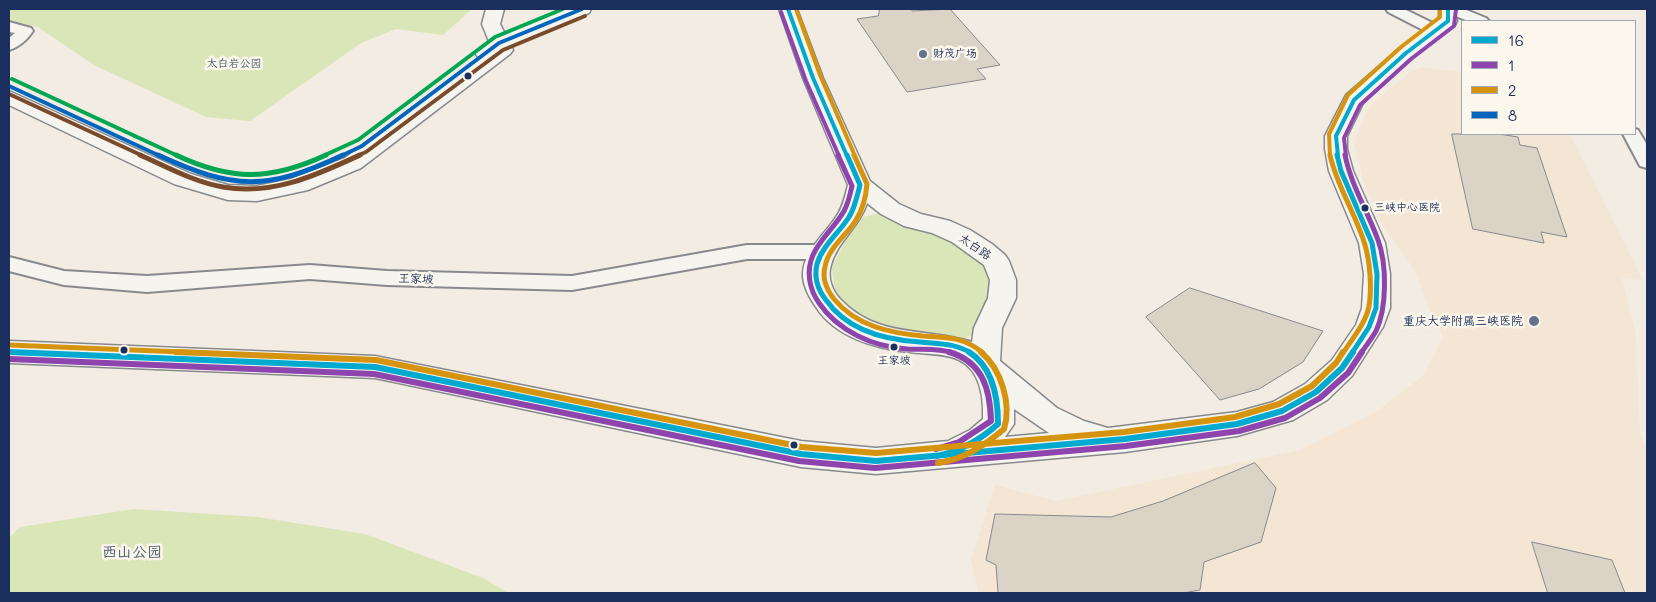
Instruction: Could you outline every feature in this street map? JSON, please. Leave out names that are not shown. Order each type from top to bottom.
[{"type":"main road","points":[[9,86],[186,168],[223,180],[249,183],[272,181],[320,166],[362,146],[496,49],[531,30],[582,9]]},
{"type":"main road","name":"太白路","points":[[788,9],[813,78],[860,185],[890,209],[913,220],[961,236],[983,250],[996,262],[1003,280],[1002,298],[988,328],[985,364],[996,389],[999,405],[998,424],[981,439],[949,455]]},
{"type":"main road","points":[[489,11],[494,23],[507,31],[520,33],[531,30]]},
{"type":"main road","points":[[489,11],[496,49]]},
{"type":"main road","points":[[9,352],[375,367],[801,454],[876,461],[1114,440],[1237,424],[1282,411],[1316,392],[1342,368],[1369,327],[1376,308],[1377,274],[1372,243],[1341,171],[1336,149],[1336,136],[1354,100],[1445,16]]},
{"type":"main road","points":[[9,97],[184,180],[206,188],[246,194],[298,184],[334,172],[353,163],[496,49]]},
{"type":"main road","name":"太白路","points":[[860,185],[851,216],[823,252],[816,273],[822,295],[838,316],[864,332],[898,341],[950,344],[964,348],[1051,420],[1083,434],[1114,440]]},
{"type":"street","points":[[1393,9],[1474,20]]},
{"type":"street","points":[[9,27],[25,31],[22,36],[9,45]]},
{"type":"street","points":[[1633,135],[1647,162]]},
{"type":"street","name":"王家坡","points":[[9,264],[64,278],[147,284],[310,272],[387,278],[572,283],[747,252],[823,252]]},
{"type":"shaded area","name":"重庆大学附属三峡医院","points":[[1425,67],[1461,73],[1461,135],[1570,135],[1643,280],[1622,278],[1636,334],[1640,432],[1647,457],[1647,593],[979,593],[971,560],[995,485],[1056,501],[1300,450],[1376,412],[1423,376],[1443,337],[1429,309],[1416,272],[1382,225],[1363,180],[1354,141],[1370,105],[1412,71]]},
{"type":"green space","name":"太白岩公园","points":[[9,9],[472,9],[443,35],[396,29],[361,43],[250,121],[206,117],[94,65],[38,27],[9,20]]},
{"type":"green space","points":[[880,213],[962,242],[988,261],[999,283],[984,328],[964,339],[920,338],[869,327],[836,301],[832,267],[848,237],[863,217]]},
{"type":"green space","name":"西山公园","points":[[134,509],[257,517],[365,534],[483,578],[508,593],[9,593],[9,538],[20,527]]},
{"type":"building","name":"财茂广场","points":[[880,9],[912,9],[912,11],[950,9],[1000,65],[977,69],[986,79],[907,92],[857,19],[878,16]]},
{"type":"building","points":[[1452,134],[1518,137],[1520,145],[1537,148],[1567,237],[1541,232],[1544,243],[1473,229]]},
{"type":"building","points":[[1190,288],[1323,331],[1303,362],[1259,389],[1220,400],[1146,317]]},
{"type":"building","points":[[1255,463],[1276,488],[1261,542],[1204,562],[1200,590],[1183,593],[998,593],[996,565],[986,560],[995,514],[1111,517],[1163,501]]},
{"type":"building","points":[[1532,542],[1612,560],[1625,593],[1548,593]]},
{"type":"transit line","points":[[12,79],[189,161],[225,173],[271,174],[317,159],[358,140],[495,37],[563,9]]},
{"type":"transit line","name":"8","points":[[9,86],[186,168],[223,180],[249,183],[272,181],[320,166],[362,146],[499,43],[582,9]]},
{"type":"transit line","name":"16","points":[[788,9],[813,78],[860,185],[851,213],[824,250],[817,264],[816,277],[823,297],[843,318],[865,331],[889,338],[950,344],[963,348],[974,355],[989,374],[996,398],[998,424],[984,435],[955,452],[937,456]]},
{"type":"transit line","name":"2","points":[[796,9],[820,75],[867,184],[858,216],[831,253],[824,268],[829,292],[849,313],[870,325],[904,334],[948,336],[969,343],[984,354],[999,378],[1006,408],[1004,429],[974,451],[957,459],[938,463]]},
{"type":"transit line","name":"2","points":[[9,345],[376,360],[802,447],[876,453],[1124,432],[1235,417],[1279,404],[1312,386],[1336,363],[1362,324],[1369,307],[1369,274],[1365,245],[1334,173],[1329,150],[1329,134],[1348,95],[1401,47],[1440,17],[1440,9]]},
{"type":"transit line","name":"16","points":[[9,352],[375,367],[801,454],[876,461],[1125,439],[1237,424],[1282,411],[1316,392],[1342,368],[1369,327],[1376,308],[1377,274],[1372,243],[1341,171],[1336,149],[1336,136],[1354,100],[1406,53],[1448,21],[1448,9]]},
{"type":"transit line","name":"1","points":[[9,359],[374,374],[799,461],[875,468],[1126,446],[1239,431],[1285,418],[1320,398],[1348,373],[1376,330],[1383,308],[1384,274],[1379,242],[1348,169],[1344,138],[1360,105],[1411,59],[1454,26],[1456,9]]},
{"type":"transit line","name":"1","points":[[781,12],[806,81],[852,186],[844,211],[817,247],[810,264],[810,284],[817,300],[842,327],[868,340],[897,348],[944,351],[961,356],[977,369],[986,388],[991,410],[991,421],[959,442],[936,449]]},
{"type":"transit line","points":[[9,94],[184,175],[222,187],[249,190],[273,188],[322,173],[366,152],[503,50],[585,16]]},
{"type":"place","name":"财茂广场","points":[[923,54]]},
{"type":"place","name":"三峡中心医院","points":[[1365,208]]},
{"type":"place","name":"重庆大学附属三峡医院","points":[[1534,321]]},
{"type":"place","name":"王家坡","points":[[894,347]]}]
